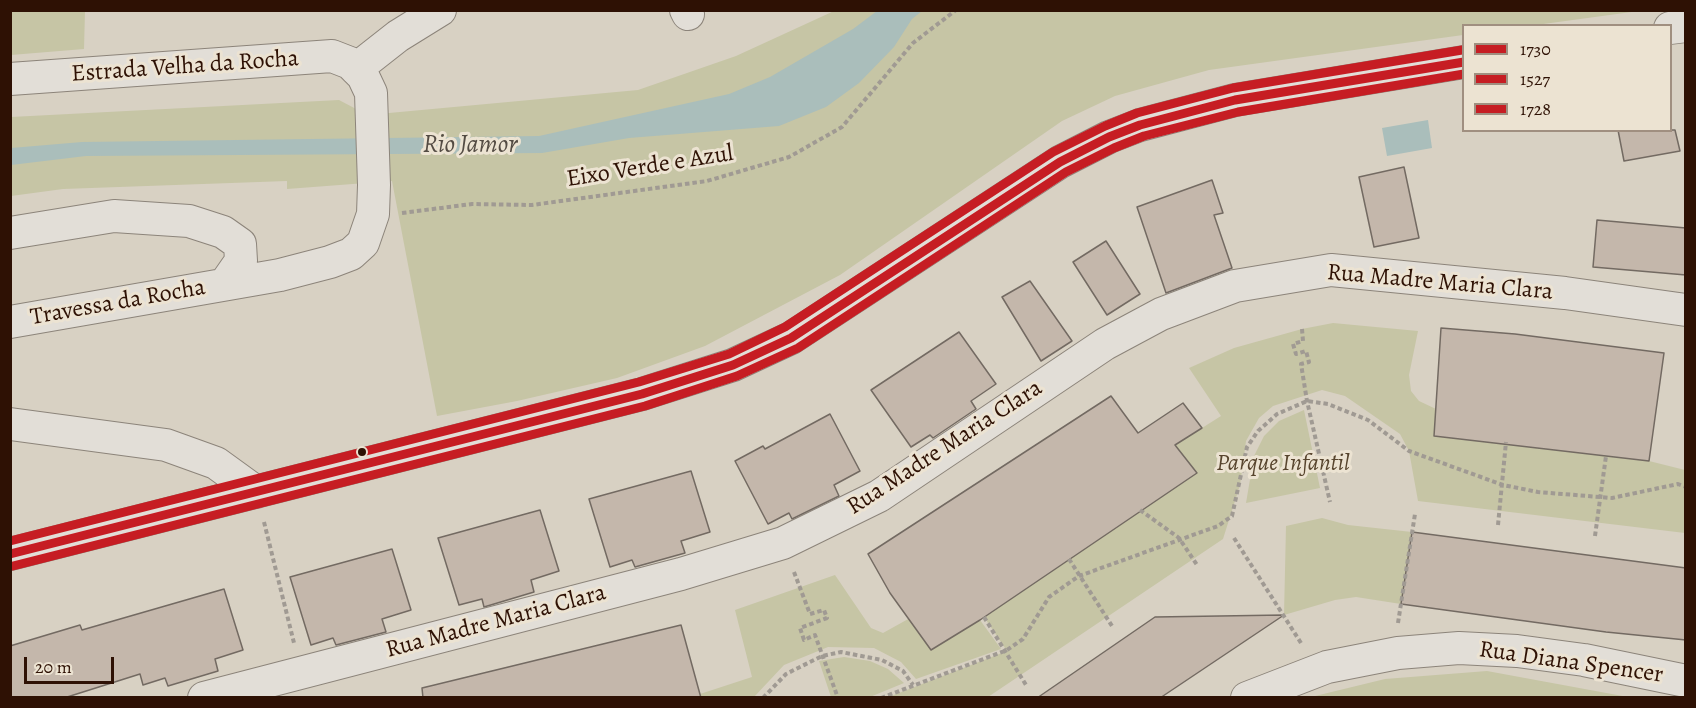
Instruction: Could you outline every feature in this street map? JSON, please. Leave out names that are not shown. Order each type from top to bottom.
[{"type":"street","points":[[225,284],[280,275],[351,254],[363,243],[373,214],[373,113],[371,93],[363,76],[356,69],[398,36],[440,10]]},
{"type":"street","name":"Estrada Velha da Rocha","points":[[10,79],[332,56],[350,63],[356,69]]},
{"type":"street","points":[[10,554],[642,394],[734,365],[791,338],[845,305],[1060,162],[1140,125],[1235,100],[1462,62]]},
{"type":"street","points":[[10,233],[114,216],[189,221],[223,232],[240,244],[242,261],[225,284]]},
{"type":"street","name":"Rua Madre Maria Clara","points":[[204,698],[681,574],[783,543],[879,496],[1105,344],[1161,314],[1235,286],[1331,270],[1565,293],[1686,310]]},
{"type":"street","name":"Travessa da Rocha","points":[[10,322],[225,284]]},
{"type":"street","points":[[10,424],[166,445],[216,463],[256,492]]},
{"type":"street","name":"Rua Diana Spencer","points":[[1246,698],[1327,667],[1398,653],[1459,648],[1517,651],[1584,660],[1686,681]]},
{"type":"path","name":"Eixo Verde e Azul","points":[[398,213],[472,204],[532,204],[707,181],[789,157],[843,127],[913,43],[956,10]]},
{"type":"path","points":[[1302,329],[1303,341],[1293,344],[1296,354],[1306,351],[1309,362],[1301,364],[1306,400],[1330,502]]},
{"type":"path","points":[[881,698],[1007,650],[1023,639],[1049,597],[1079,576],[1179,538],[1209,531],[1232,516],[1247,447],[1258,431],[1277,414],[1306,400],[1328,404],[1368,420],[1409,451],[1503,485],[1538,492],[1612,498],[1678,484],[1686,487]]},
{"type":"path","points":[[1498,525],[1506,442]]},
{"type":"path","points":[[1595,536],[1606,456]]},
{"type":"path","points":[[256,492],[302,673]]},
{"type":"path","points":[[1140,510],[1179,538],[1197,564]]},
{"type":"path","points":[[1397,629],[1415,514]]},
{"type":"path","points":[[1234,538],[1305,649]]},
{"type":"path","points":[[1069,559],[1112,626]]},
{"type":"path","points":[[804,600],[810,614],[824,610],[827,618],[800,628],[804,639],[815,635],[838,698]]},
{"type":"path","points":[[984,617],[1007,650],[1026,685]]},
{"type":"path","points":[[763,698],[786,674],[822,656],[841,652],[861,653],[882,660],[903,671],[913,685]]},
{"type":"green space","points":[[11,10],[85,11],[84,49],[11,55]]},
{"type":"green space","points":[[834,11],[1639,11],[1543,24],[1462,24],[1462,35],[1209,70],[1115,96],[1062,121],[840,275],[705,346],[617,378],[517,401],[437,416],[392,181],[287,189],[287,181],[63,189],[11,196],[11,117],[339,100],[358,110],[389,113],[638,90],[736,56]]},
{"type":"green space","points":[[1333,323],[1418,331],[1409,375],[1411,391],[1419,401],[1436,409],[1434,436],[1649,461],[1685,470],[1685,533],[1418,501],[1409,451],[1400,434],[1345,396],[1322,390],[1273,406],[1259,418],[1246,441],[1240,485],[1223,539],[988,697],[886,698],[1007,651],[984,617],[1196,472],[1175,445],[1221,416],[1189,368],[1234,348]]},
{"type":"green space","name":"Parque Infantil","points":[[1304,410],[1320,488],[1246,503],[1254,456],[1264,436],[1279,421]]},
{"type":"green space","points":[[1322,518],[1348,525],[1412,532],[1401,604],[1356,597],[1335,600],[1284,615],[1286,526]]},
{"type":"green space","points":[[835,575],[871,628],[883,633],[910,618],[980,620],[1001,649],[916,679],[901,662],[874,648],[828,647],[784,665],[754,697],[701,697],[700,694],[752,677],[735,610]]},
{"type":"green space","points":[[844,657],[870,661],[888,669],[904,683],[870,697],[831,697],[819,661]]},
{"type":"green space","points":[[1487,671],[1628,697],[1311,697],[1385,679]]},
{"type":"water","name":"Rio Jamor","points":[[877,11],[922,11],[912,19],[894,47],[859,83],[826,107],[779,126],[629,138],[542,153],[86,156],[11,165],[11,148],[82,142],[539,136],[729,94],[770,77],[853,29]]},
{"type":"water","points":[[1428,120],[1432,148],[1387,156],[1382,128]]},
{"type":"building","points":[[1675,130],[1680,151],[1624,161],[1618,132],[1672,132]]},
{"type":"building","points":[[1404,167],[1419,238],[1374,247],[1359,177]]},
{"type":"building","points":[[1212,180],[1223,213],[1214,215],[1232,268],[1166,293],[1137,207]]},
{"type":"building","points":[[1597,220],[1686,228],[1686,275],[1593,267]]},
{"type":"building","points":[[1106,241],[1140,294],[1107,315],[1073,262]]},
{"type":"building","points":[[1030,281],[1072,341],[1041,361],[1002,297]]},
{"type":"building","points":[[1441,328],[1515,334],[1664,353],[1649,461],[1434,436]]},
{"type":"building","points":[[959,332],[996,384],[971,401],[976,409],[933,438],[930,435],[911,447],[871,390]]},
{"type":"building","points":[[1111,396],[1138,433],[1183,403],[1202,428],[1175,445],[1197,473],[980,620],[931,650],[890,593],[868,554]]},
{"type":"building","points":[[830,414],[860,471],[834,485],[839,496],[792,519],[789,513],[768,524],[735,461],[763,446],[765,449]]},
{"type":"building","points":[[691,471],[710,532],[681,541],[685,553],[635,567],[632,560],[610,567],[589,499]]},
{"type":"building","points":[[540,510],[559,571],[531,580],[534,592],[484,607],[482,599],[459,605],[438,538]]},
{"type":"building","points":[[1412,532],[1686,568],[1686,640],[1606,632],[1401,604]]},
{"type":"building","points":[[392,549],[411,610],[382,619],[386,632],[336,645],[333,638],[311,645],[290,577]]},
{"type":"building","points":[[224,589],[243,650],[215,659],[218,671],[168,686],[165,678],[143,685],[140,674],[64,698],[10,698],[10,646],[80,625],[82,630]]},
{"type":"building","points":[[1284,615],[1160,698],[1037,698],[1155,617]]},
{"type":"building","points":[[681,625],[701,698],[423,698],[422,688]]},
{"type":"transit line","name":"1728","points":[[10,541],[639,382],[729,354],[785,327],[1053,152],[1105,126],[1137,113],[1233,88],[1462,50]]},
{"type":"transit line","name":"1730","points":[[10,554],[642,394],[733,365],[791,338],[1060,162],[1109,137],[1140,125],[1235,100],[1462,62]]},
{"type":"transit line","name":"1527","points":[[13,566],[645,406],[737,376],[798,348],[1066,172],[1114,148],[1144,136],[1238,112],[1462,74]]}]
